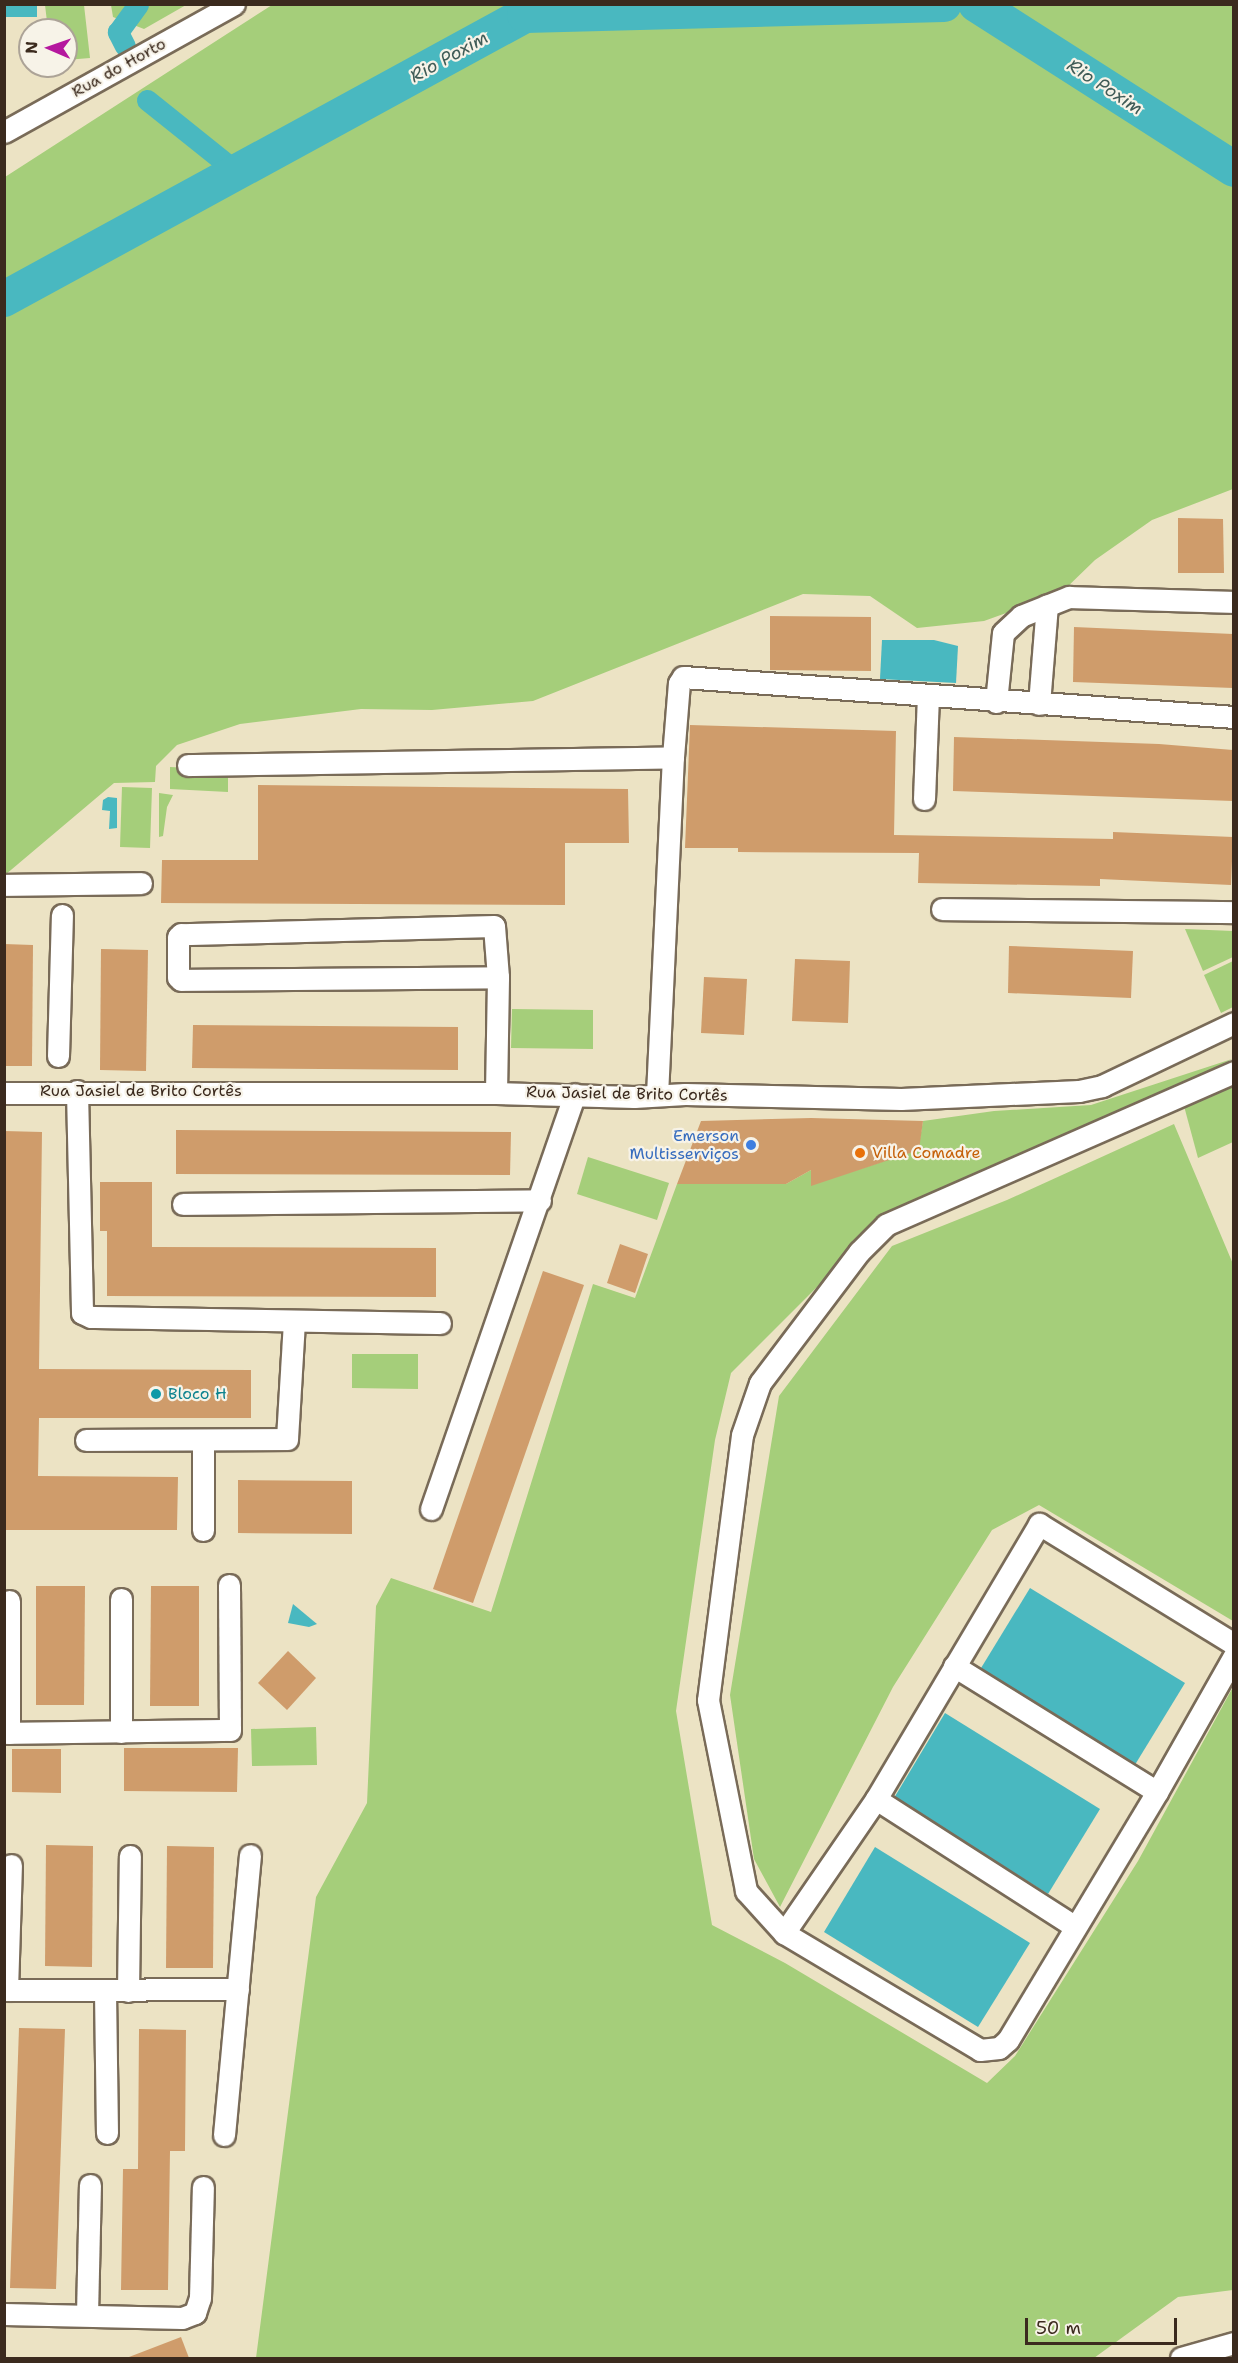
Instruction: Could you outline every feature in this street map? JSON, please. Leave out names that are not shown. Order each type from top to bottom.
[{"type":"street","name":"Rua do Horto","points":[[4,132],[234,4]]},
{"type":"street","points":[[996,702],[1003,633],[1021,615],[1069,597],[1233,602]]},
{"type":"street","points":[[1039,705],[1047,605]]},
{"type":"street","points":[[657,1095],[661,953],[673,757],[679,683],[686,677],[996,702],[1233,717]]},
{"type":"street","points":[[924,800],[928,696]]},
{"type":"street","points":[[188,765],[673,757]]},
{"type":"street","points":[[4,885],[141,883]]},
{"type":"street","points":[[942,909],[1233,912]]},
{"type":"street","points":[[58,1056],[62,915]]},
{"type":"street","points":[[496,1093],[498,977],[493,926],[181,934],[178,937],[178,976],[182,980],[498,977]]},
{"type":"street","name":"Rua Jasiel de Brito Cortês","points":[[4,1093],[496,1093],[901,1099],[1091,1090],[1233,1023]]},
{"type":"street","points":[[1233,1072],[886,1225],[859,1252],[752,1398],[741,1435],[708,1700],[741,1879],[753,1900],[784,1932],[980,2050],[992,2051],[1008,2040],[1074,1926],[1157,1792],[1233,1656]]},
{"type":"street","points":[[77,1092],[82,1313],[294,1321],[440,1323]]},
{"type":"street","points":[[431,1509],[575,1094]]},
{"type":"street","points":[[183,1204],[540,1200]]},
{"type":"street","points":[[86,1440],[287,1439],[294,1321]]},
{"type":"street","points":[[202,1441],[203,1530]]},
{"type":"street","points":[[784,1932],[876,1799],[1039,1524],[1233,1644]]},
{"type":"street","points":[[9,1601],[7,1733],[230,1730],[229,1585]]},
{"type":"street","points":[[121,1599],[121,1732]]},
{"type":"street","points":[[954,1666],[1157,1792]]},
{"type":"street","points":[[876,1799],[1074,1926]]},
{"type":"street","points":[[224,2135],[250,1855]]},
{"type":"street","points":[[128,1991],[130,1856]]},
{"type":"street","points":[[11,1865],[6,1990],[238,1989]]},
{"type":"street","points":[[105,1991],[107,2133]]},
{"type":"street","points":[[87,2315],[90,2185]]},
{"type":"street","points":[[4,2313],[182,2319],[195,2313],[200,2298],[203,2187]]},
{"type":"street","points":[[1181,2358],[1233,2343]]},
{"type":"green space","points":[[111,4],[186,5],[144,29],[113,17]]},
{"type":"green space","points":[[45,5],[84,5],[90,58],[78,59],[78,18],[47,18]]},
{"type":"green space","points":[[272,5],[1233,5],[1233,489],[1152,520],[1095,560],[1061,593],[984,621],[917,628],[870,596],[803,594],[533,701],[432,710],[361,709],[240,724],[177,745],[156,766],[155,782],[114,783],[5,875],[5,177]]},
{"type":"green space","points":[[170,767],[228,770],[228,792],[170,789]]},
{"type":"green space","points":[[122,787],[152,788],[150,848],[120,847]]},
{"type":"green space","points":[[159,793],[173,795],[167,807],[163,836],[159,837]]},
{"type":"green space","points":[[1185,929],[1233,931],[1233,957],[1203,971]]},
{"type":"green space","points":[[1233,961],[1233,1007],[1221,1013],[1204,975]]},
{"type":"green space","points":[[512,1009],[593,1010],[593,1049],[511,1048]]},
{"type":"green space","points":[[1232,1059],[1154,1099],[888,1216],[731,1373],[715,1440],[676,1711],[712,1925],[785,1963],[987,2083],[1015,2056],[1138,1861],[1233,1687],[1233,2290],[1178,2297],[1094,2358],[256,2358],[316,1897],[367,1803],[376,1606],[391,1578],[491,1612],[593,1284],[635,1298],[677,1184],[786,1184],[811,1170],[811,1185],[918,1150],[923,1121],[994,1111],[1091,1105]]},
{"type":"green space","points":[[1233,1084],[1233,1142],[1198,1158],[1184,1106]]},
{"type":"green space","points":[[1174,1124],[1233,1264],[1233,1621],[1039,1505],[992,1530],[893,1687],[780,1907],[754,1859],[730,1695],[779,1396],[892,1246],[1007,1200]]},
{"type":"green space","points":[[588,1157],[669,1183],[657,1220],[577,1194]]},
{"type":"green space","points":[[352,1354],[418,1354],[418,1389],[352,1388]]},
{"type":"green space","points":[[316,1727],[317,1765],[252,1766],[251,1729]]},
{"type":"water","points":[[4,5],[37,5],[37,17],[5,17]]},
{"type":"water","points":[[882,640],[934,640],[958,646],[956,683],[880,679]]},
{"type":"water","points":[[108,797],[117,798],[117,828],[109,829],[110,811],[102,810],[103,800]]},
{"type":"water","points":[[1030,1588],[1185,1683],[1133,1768],[978,1673]]},
{"type":"water","points":[[293,1604],[317,1624],[309,1627],[288,1623]]},
{"type":"water","points":[[945,1713],[1100,1809],[1048,1894],[894,1798]]},
{"type":"water","points":[[875,1847],[1030,1943],[978,2027],[824,1932]]},
{"type":"building","points":[[1178,518],[1223,519],[1224,573],[1178,573]]},
{"type":"building","points":[[770,616],[871,617],[871,671],[770,670]]},
{"type":"building","points":[[1074,627],[1233,634],[1233,688],[1073,682]]},
{"type":"building","points":[[690,725],[896,731],[894,835],[1113,839],[1113,832],[1233,837],[1231,885],[1100,879],[1100,886],[918,883],[919,853],[738,852],[738,848],[685,848]]},
{"type":"building","points":[[954,737],[1159,744],[1233,750],[1233,801],[953,791]]},
{"type":"building","points":[[258,785],[628,789],[629,843],[565,843],[565,905],[161,903],[162,860],[258,860]]},
{"type":"building","points":[[4,944],[33,945],[32,1066],[4,1066]]},
{"type":"building","points":[[1009,946],[1133,951],[1131,998],[1008,993]]},
{"type":"building","points":[[101,949],[148,950],[146,1071],[100,1070]]},
{"type":"building","points":[[795,959],[850,961],[848,1023],[792,1021]]},
{"type":"building","points":[[704,977],[747,979],[744,1035],[701,1033]]},
{"type":"building","points":[[193,1025],[458,1027],[458,1070],[192,1068]]},
{"type":"building","points":[[811,1118],[923,1121],[919,1150],[811,1186],[811,1170],[786,1184],[677,1184],[701,1121]]},
{"type":"building","points":[[176,1130],[511,1132],[510,1175],[176,1174]]},
{"type":"building","points":[[4,1131],[42,1132],[39,1369],[251,1370],[251,1418],[39,1418],[38,1476],[178,1477],[177,1530],[4,1530]]},
{"type":"building","points":[[100,1182],[152,1182],[152,1247],[436,1248],[436,1297],[107,1296],[107,1231],[100,1231]]},
{"type":"building","points":[[620,1244],[648,1254],[635,1293],[607,1283]]},
{"type":"building","points":[[543,1271],[584,1285],[473,1603],[433,1589]]},
{"type":"building","points":[[238,1480],[352,1481],[352,1534],[238,1533]]},
{"type":"building","points":[[36,1586],[85,1586],[84,1705],[36,1705]]},
{"type":"building","points":[[151,1586],[199,1586],[199,1706],[150,1706]]},
{"type":"building","points":[[288,1651],[316,1678],[287,1710],[258,1683]]},
{"type":"building","points":[[124,1748],[238,1748],[237,1792],[124,1791]]},
{"type":"building","points":[[12,1749],[61,1749],[61,1793],[12,1792]]},
{"type":"building","points":[[46,1845],[93,1846],[92,1967],[45,1966]]},
{"type":"building","points":[[167,1846],[214,1847],[213,1968],[166,1968]]},
{"type":"building","points":[[19,2028],[65,2029],[56,2289],[10,2288]]},
{"type":"building","points":[[139,2029],[186,2030],[185,2151],[170,2151],[168,2290],[121,2290],[123,2169],[138,2169]]},
{"type":"building","points":[[181,2337],[189,2358],[129,2358],[129,2357]]},
{"type":"waterway","points":[[125,46],[118,32],[138,4]]},
{"type":"waterway","name":"Rio Poxim","points":[[4,299],[525,15],[944,4]]},
{"type":"waterway","name":"Rio Poxim","points":[[976,4],[1234,169]]},
{"type":"waterway","points":[[147,100],[237,172]]},
{"type":"place","name":"Emerson Multisserviços","points":[[751,1145]]},
{"type":"place","name":"Villa Comadre","points":[[860,1153]]},
{"type":"place","name":"Bloco H","points":[[156,1394]]}]
